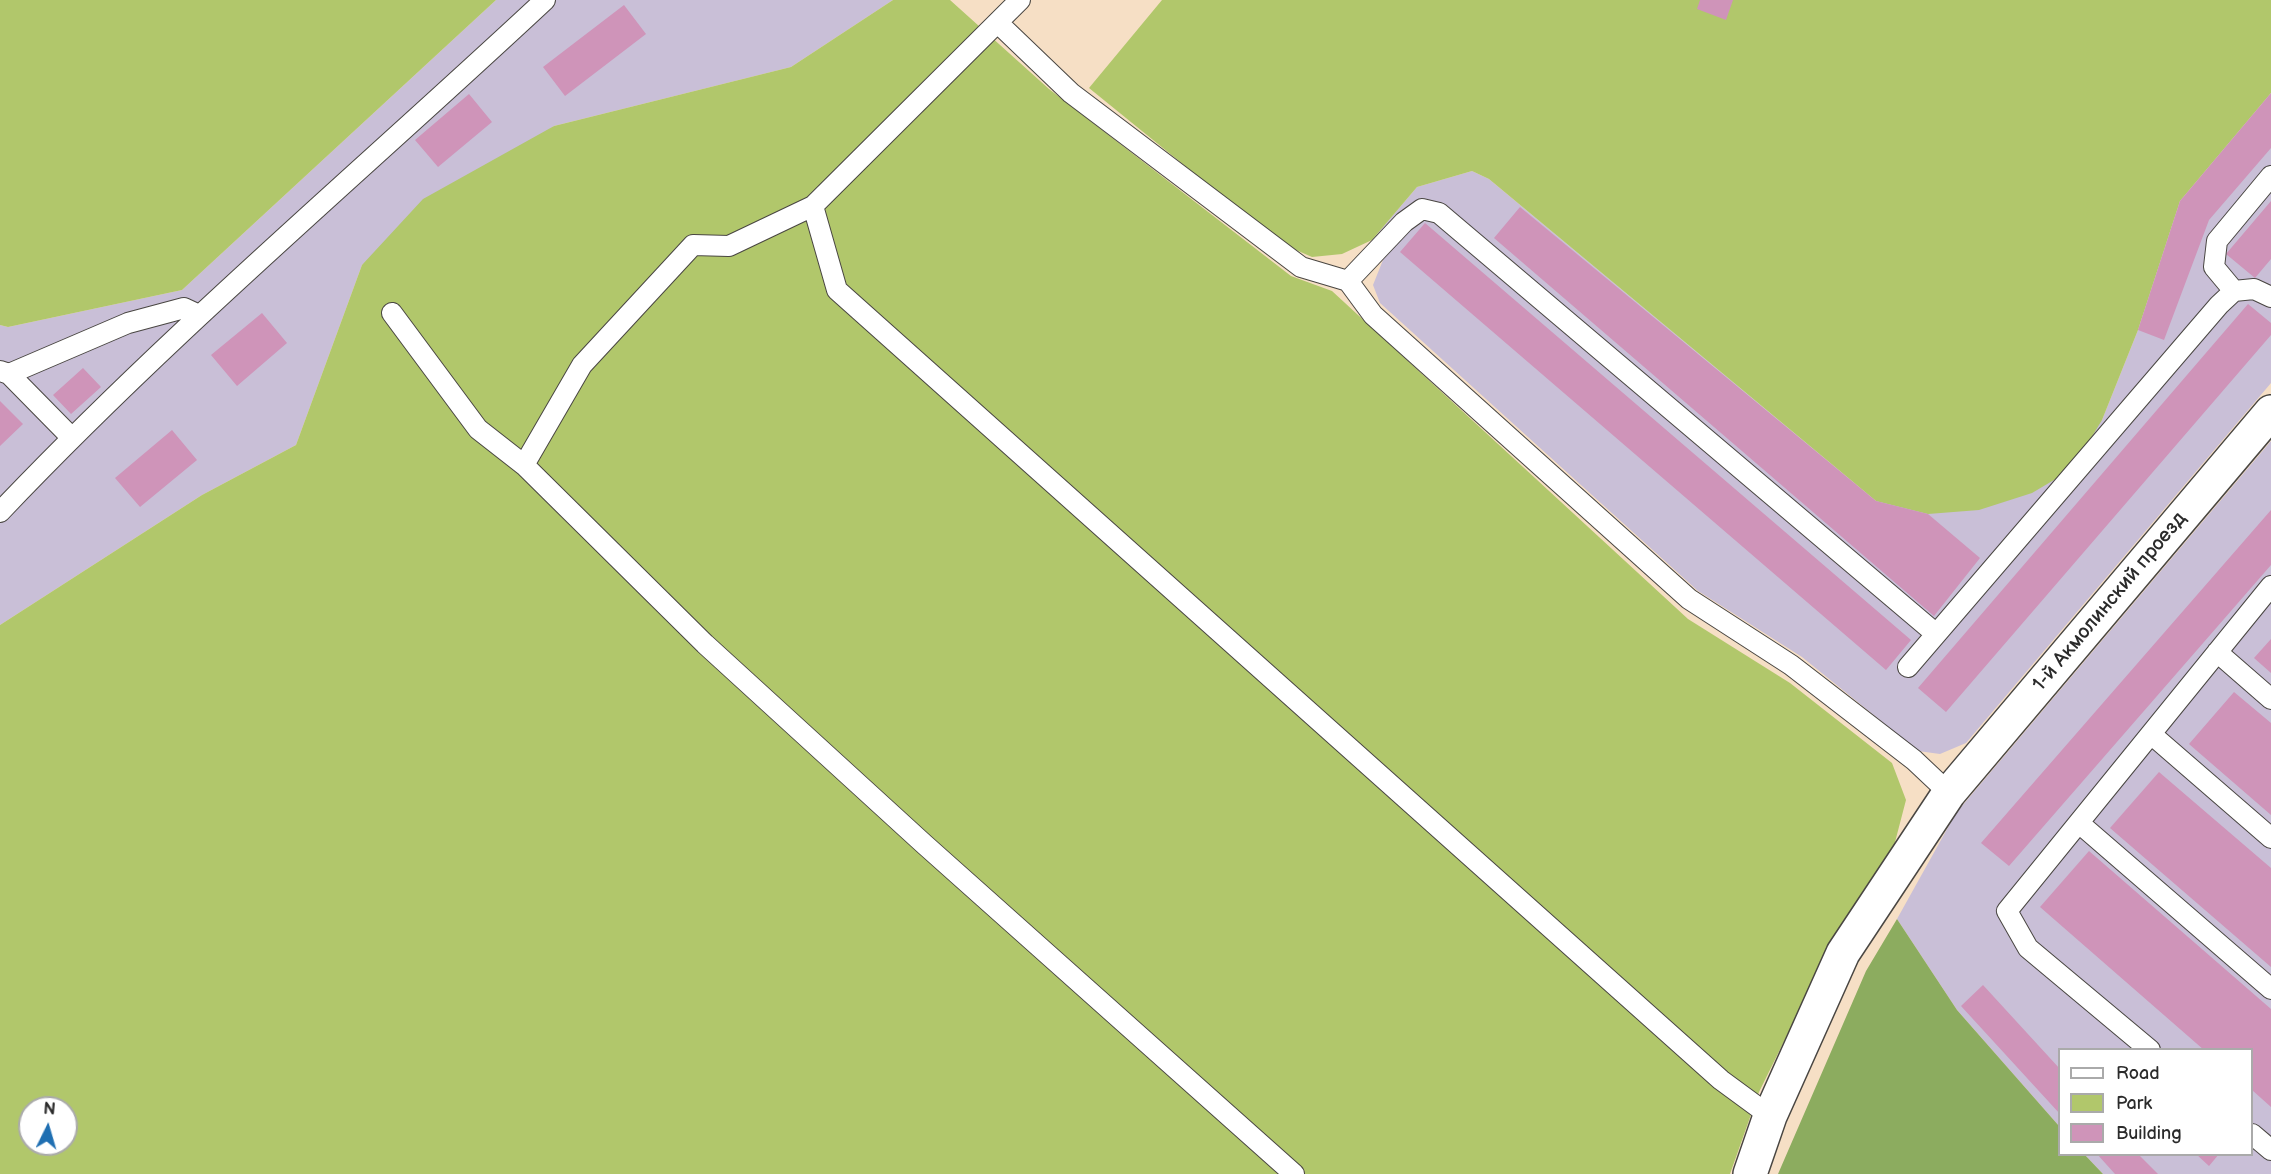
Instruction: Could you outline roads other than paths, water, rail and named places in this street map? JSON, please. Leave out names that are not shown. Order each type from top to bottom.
[{"type":"street","name":"1-й Акмолинский проезд","points":[[1750,1174],[1770,1116],[1843,953],[1948,793],[2271,412]]},
{"type":"lane","points":[[0,512],[71,437],[199,315],[545,0]]},
{"type":"lane","points":[[524,465],[582,365],[693,245],[729,246],[813,206],[1020,0]]},
{"type":"lane","points":[[998,23],[1071,93],[1301,267],[1348,281],[1373,315],[1689,599],[1791,665],[1914,760],[1948,793]]},
{"type":"lane","points":[[2234,291],[2214,267],[2217,242],[2271,176]]},
{"type":"lane","points":[[813,206],[837,290],[1721,1080],[1770,1116]]},
{"type":"lane","points":[[1348,281],[1404,222],[1422,209],[1439,213],[1935,633]]},
{"type":"lane","points":[[1908,667],[1935,633],[2234,291],[2254,289],[2271,297]]},
{"type":"lane","points":[[71,437],[5,372],[128,323],[184,308],[199,315]]},
{"type":"lane","points":[[392,313],[478,429],[524,465],[714,652],[924,844],[1294,1174]]},
{"type":"lane","points":[[2148,1048],[2028,948],[2007,911],[2271,586]]},
{"type":"lane","points":[[2217,652],[2271,699]]},
{"type":"lane","points":[[2151,734],[2271,838]]},
{"type":"lane","points":[[2079,823],[2271,989]]},
{"type":"lane","points":[[2253,1135],[2271,1150]]}]
